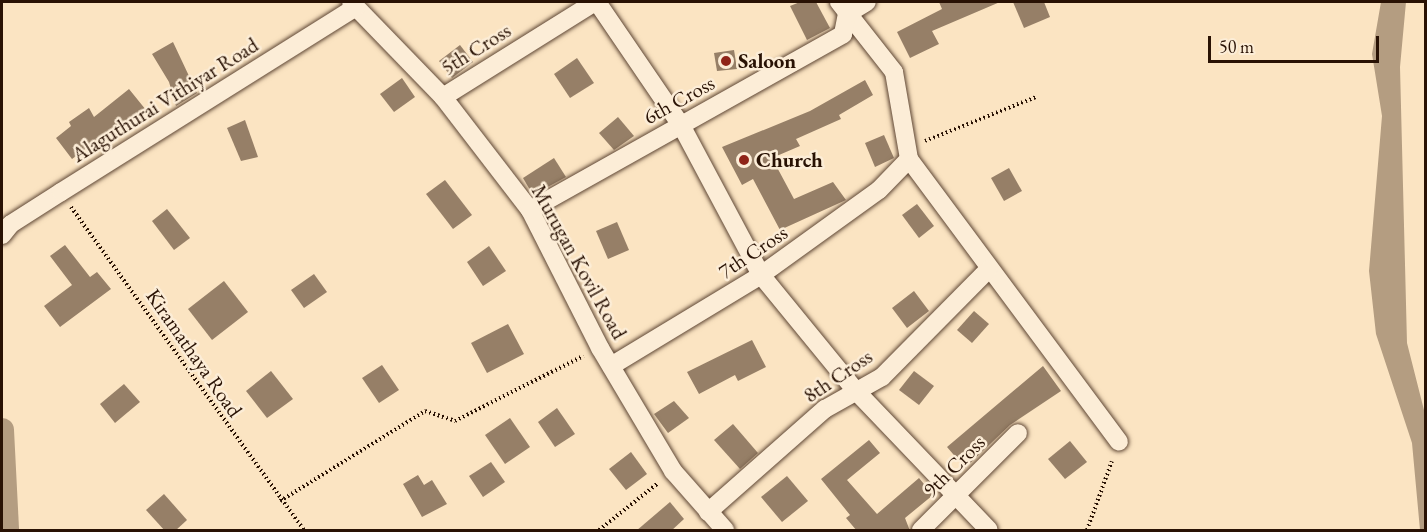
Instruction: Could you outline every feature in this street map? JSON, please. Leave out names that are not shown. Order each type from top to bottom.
[{"type":"street","name":"5th Cross","points":[[443,97],[596,2]]},
{"type":"street","points":[[596,2],[681,125],[761,275],[856,392],[988,531]]},
{"type":"street","points":[[867,2],[843,8],[894,72],[909,153],[988,270],[1119,442]]},
{"type":"street","name":"Murugan Kovil Road","points":[[354,4],[443,97],[530,210],[600,348],[673,471],[725,531]]},
{"type":"street","name":"Alaguthurai Vithiyar Road","points":[[2,236],[11,224],[354,4]]},
{"type":"street","name":"6th Cross","points":[[530,210],[843,34],[843,8]]},
{"type":"street","name":"7th Cross","points":[[611,366],[761,275],[879,190],[909,153]]},
{"type":"street","name":"8th Cross","points":[[708,512],[825,409],[882,376],[988,270]]},
{"type":"street","name":"9th Cross","points":[[921,531],[1018,433]]},
{"type":"path","points":[[909,153],[1036,97]]},
{"type":"path","name":"Kiramathaya Road","points":[[61,192],[280,501],[304,531]]},
{"type":"path","points":[[280,501],[425,411],[455,421],[600,348]]},
{"type":"path","points":[[1087,531],[1119,442]]},
{"type":"path","points":[[599,531],[673,471]]},
{"type":"shaded area","points":[[1381,2],[1406,2],[1400,67],[1407,343],[1425,414],[1425,530],[1420,530],[1412,443],[1376,334],[1369,271],[1382,116],[1372,54]]},
{"type":"building","points":[[800,2],[816,2],[830,28],[807,40],[790,6]]},
{"type":"building","points":[[939,2],[1000,2],[932,31],[939,44],[910,58],[897,32],[942,9]]},
{"type":"building","points":[[1013,2],[1044,2],[1050,17],[1024,28]]},
{"type":"building","points":[[173,42],[197,93],[176,106],[169,82],[152,54]]},
{"type":"building","points":[[460,45],[473,62],[452,78],[439,61]]},
{"type":"building","name":"Saloon","points":[[734,50],[737,69],[717,71],[714,53]]},
{"type":"building","points":[[577,58],[594,83],[570,98],[554,74]]},
{"type":"building","points":[[402,78],[415,97],[394,112],[380,94]]},
{"type":"building","points":[[865,80],[873,95],[839,115],[841,119],[796,139],[800,146],[772,158],[794,199],[833,182],[846,200],[780,230],[753,179],[742,185],[722,147],[810,111]]},
{"type":"building","points":[[129,89],[146,110],[90,153],[87,148],[72,159],[56,138],[71,126],[69,122],[89,108],[94,117]]},
{"type":"building","points":[[618,117],[634,136],[614,150],[599,133]]},
{"type":"building","points":[[245,120],[258,157],[241,161],[227,128]]},
{"type":"building","points":[[884,135],[894,158],[875,167],[865,143]]},
{"type":"building","points":[[554,158],[566,177],[533,195],[523,178]]},
{"type":"building","points":[[1009,168],[1022,191],[1004,201],[991,178]]},
{"type":"building","points":[[445,180],[472,215],[453,229],[426,194]]},
{"type":"building","points":[[917,204],[934,226],[919,238],[902,215]]},
{"type":"building","points":[[167,209],[190,238],[174,250],[152,221]]},
{"type":"building","points":[[617,222],[629,250],[608,259],[596,231]]},
{"type":"building","points":[[65,245],[90,277],[97,272],[111,289],[60,327],[44,306],[72,285],[50,256]]},
{"type":"building","points":[[489,246],[506,271],[483,286],[467,262]]},
{"type":"building","points":[[314,274],[327,292],[304,308],[291,290]]},
{"type":"building","points":[[224,281],[248,312],[212,340],[188,309]]},
{"type":"building","points":[[914,291],[929,311],[907,328],[892,308]]},
{"type":"building","points":[[974,311],[989,324],[972,343],[957,330]]},
{"type":"building","points":[[508,324],[524,354],[487,373],[471,343]]},
{"type":"building","points":[[752,340],[766,367],[738,381],[735,375],[699,394],[687,372]]},
{"type":"building","points":[[382,365],[399,390],[379,403],[362,378]]},
{"type":"building","points":[[1043,366],[1061,391],[1010,425],[965,468],[947,447]]},
{"type":"building","points":[[271,371],[293,399],[267,418],[246,391]]},
{"type":"building","points":[[914,371],[934,386],[919,405],[899,390]]},
{"type":"building","points":[[124,384],[140,402],[115,423],[100,404]]},
{"type":"building","points":[[674,401],[689,418],[668,433],[654,414]]},
{"type":"building","points":[[557,408],[575,434],[555,447],[538,422]]},
{"type":"building","points":[[510,418],[530,447],[505,464],[485,435]]},
{"type":"building","points":[[733,424],[758,453],[740,469],[714,440]]},
{"type":"building","points":[[869,440],[880,453],[847,480],[877,514],[919,478],[933,495],[905,518],[910,531],[857,531],[846,518],[850,515],[821,479]]},
{"type":"building","points":[[1070,441],[1087,462],[1065,479],[1048,459]]},
{"type":"building","points":[[631,452],[647,474],[626,490],[609,469]]},
{"type":"building","points":[[491,462],[505,482],[483,497],[469,476]]},
{"type":"building","points":[[418,475],[424,485],[432,480],[447,504],[422,517],[403,484]]},
{"type":"building","points":[[787,476],[808,501],[782,522],[761,497]]},
{"type":"building","points":[[164,494],[187,520],[175,531],[165,531],[146,510]]},
{"type":"building","points":[[670,502],[684,519],[671,531],[636,531]]},
{"type":"waterway","points":[[2,430],[7,530]]},
{"type":"place","name":"Saloon","points":[[726,61]]},
{"type":"place","name":"Church","points":[[744,160]]}]
